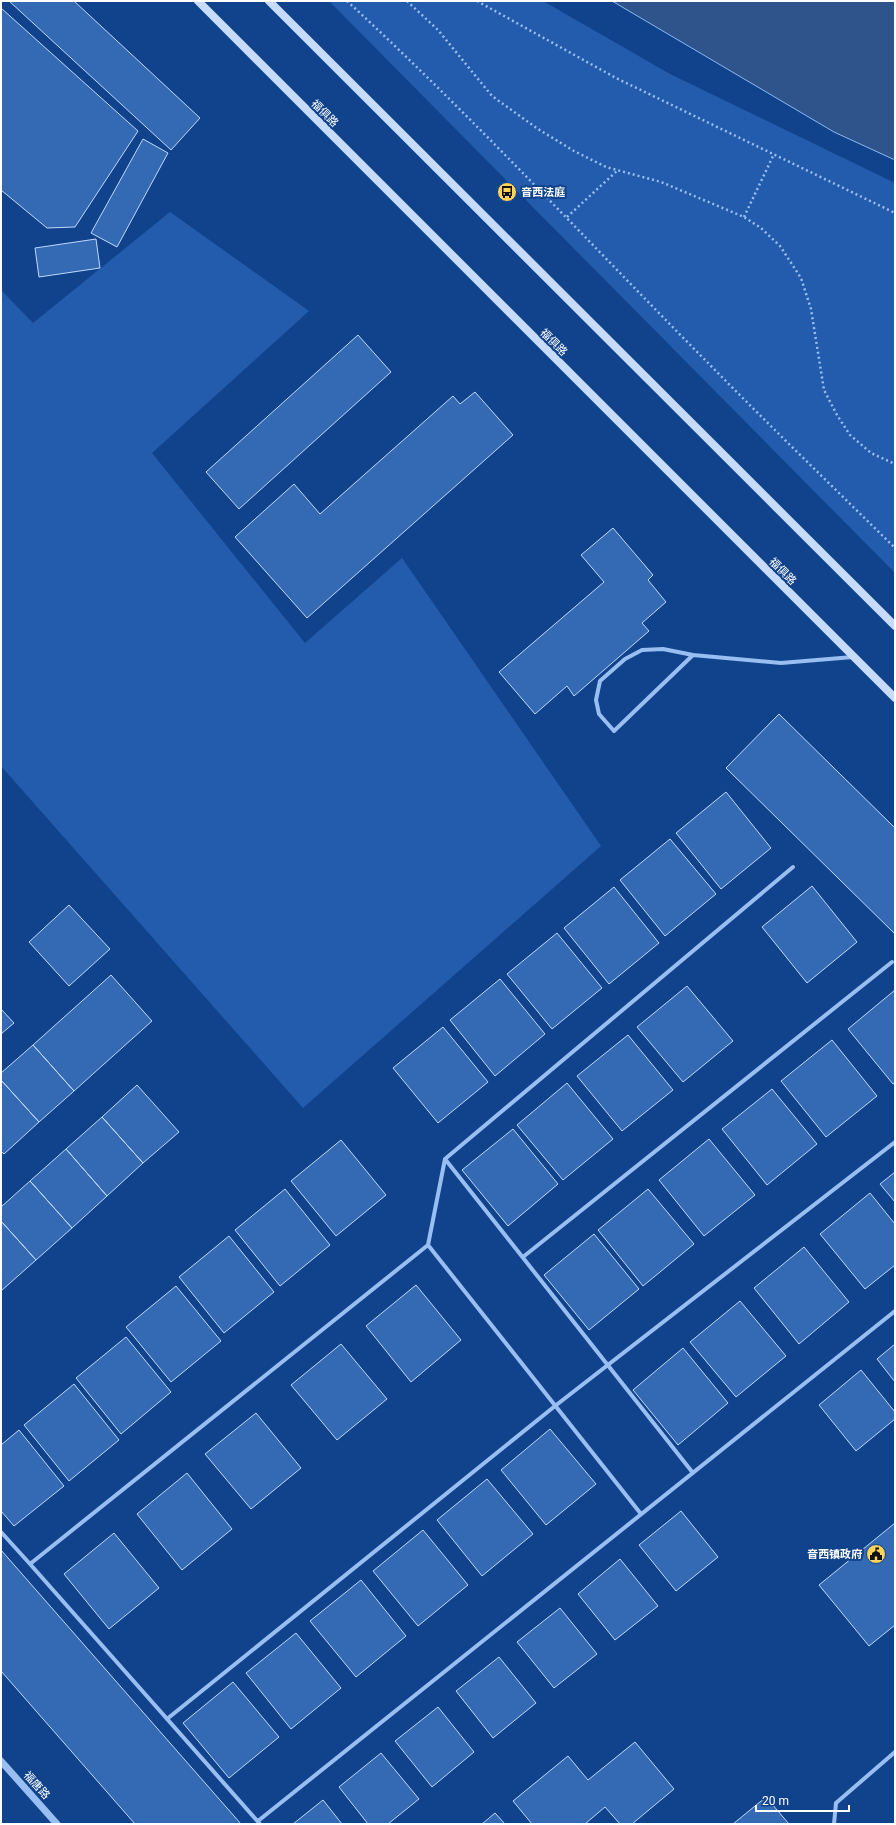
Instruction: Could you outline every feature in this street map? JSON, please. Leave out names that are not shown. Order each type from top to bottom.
[{"type":"main road","name":"福俱路","points":[[198,1],[895,698]]},
{"type":"main road","points":[[269,1],[895,626]]},
{"type":"street","points":[[693,655],[614,731],[599,714],[596,700],[600,680],[625,659],[642,650],[663,649],[693,655],[782,663],[854,657]]},
{"type":"street","points":[[30,1564],[428,1245],[445,1159],[793,867]]},
{"type":"street","points":[[523,1257],[892,962]]},
{"type":"street","points":[[167,1719],[555,1406],[895,1142]]},
{"type":"street","points":[[445,1159],[693,1473]]},
{"type":"street","points":[[428,1245],[641,1514]]},
{"type":"street","points":[[1,1532],[259,1823],[895,1311]]},
{"type":"street","points":[[834,1824],[836,1803],[895,1752]]},
{"type":"street","name":"福唐路","points":[[1,1761],[57,1824]]},
{"type":"path","points":[[347,1],[388,38],[566,217],[713,368],[895,548]]},
{"type":"path","points":[[407,1],[438,30],[492,96],[544,133],[606,167],[661,182],[744,217],[761,228],[780,246],[801,278],[810,309],[824,390],[836,415],[850,435],[871,453],[895,464]]},
{"type":"path","points":[[477,1],[616,78],[895,213]]},
{"type":"path","points":[[744,217],[774,154]]},
{"type":"path","points":[[566,217],[618,170]]},
{"type":"shaded area","points":[[329,1],[543,1],[670,74],[895,183],[895,573]]},
{"type":"shaded area","points":[[612,1],[895,1],[895,160],[834,132]]},
{"type":"shaded area","points":[[170,212],[309,311],[152,453],[305,643],[402,558],[601,846],[303,1108],[1,766],[1,290],[33,323]]},
{"type":"building","points":[[9,1],[74,1],[200,118],[171,150]]},
{"type":"building","points":[[1,8],[138,131],[75,227],[47,228],[1,190]]},
{"type":"building","points":[[143,139],[168,153],[117,247],[91,233]]},
{"type":"building","points":[[96,239],[100,268],[39,277],[35,248]]},
{"type":"building","points":[[358,335],[391,372],[239,509],[206,472]]},
{"type":"building","points":[[475,392],[513,435],[307,618],[235,537],[294,484],[320,514],[453,396],[460,404]]},
{"type":"building","points":[[613,528],[653,575],[648,580],[666,602],[642,623],[649,631],[574,696],[567,686],[535,714],[499,672],[604,582],[581,555]]},
{"type":"building","points":[[779,714],[895,828],[895,934],[726,768]]},
{"type":"building","points":[[726,792],[771,848],[721,889],[676,833]]},
{"type":"building","points":[[670,839],[716,894],[665,936],[620,880]]},
{"type":"building","points":[[812,886],[857,942],[807,983],[762,927]]},
{"type":"building","points":[[614,887],[659,943],[609,984],[564,928]]},
{"type":"building","points":[[69,905],[110,949],[69,986],[29,942]]},
{"type":"building","points":[[557,933],[602,988],[552,1029],[507,974]]},
{"type":"building","points":[[111,975],[152,1021],[74,1091],[33,1045]]},
{"type":"building","points":[[500,979],[545,1034],[495,1076],[450,1020]]},
{"type":"building","points":[[687,986],[733,1041],[683,1082],[637,1027]]},
{"type":"building","points":[[895,990],[895,1083],[893,1084],[848,1029]]},
{"type":"building","points":[[1,1009],[14,1023],[1,1034]]},
{"type":"building","points":[[443,1027],[488,1082],[438,1123],[393,1068]]},
{"type":"building","points":[[628,1035],[673,1090],[622,1131],[577,1076]]},
{"type":"building","points":[[832,1040],[877,1096],[826,1137],[781,1081]]},
{"type":"building","points":[[33,1045],[74,1091],[39,1122],[1,1080],[1,1073]]},
{"type":"building","points":[[1,1080],[39,1122],[4,1154],[1,1151]]},
{"type":"building","points":[[567,1083],[613,1139],[563,1180],[517,1125]]},
{"type":"building","points":[[137,1085],[179,1132],[143,1163],[102,1117]]},
{"type":"building","points":[[772,1089],[817,1144],[767,1185],[722,1129]]},
{"type":"building","points":[[102,1117],[143,1163],[107,1196],[66,1149]]},
{"type":"building","points":[[513,1129],[558,1184],[508,1226],[462,1170]]},
{"type":"building","points":[[709,1139],[755,1195],[704,1236],[659,1180]]},
{"type":"building","points":[[341,1140],[386,1195],[336,1236],[291,1181]]},
{"type":"building","points":[[66,1149],[107,1196],[72,1228],[30,1181]]},
{"type":"building","points":[[895,1172],[895,1202],[880,1184]]},
{"type":"building","points":[[30,1181],[72,1228],[36,1260],[1,1221],[1,1207]]},
{"type":"building","points":[[285,1189],[330,1245],[280,1286],[235,1230]]},
{"type":"building","points":[[648,1189],[694,1244],[643,1286],[598,1230]]},
{"type":"building","points":[[870,1193],[895,1224],[895,1265],[865,1289],[820,1234]]},
{"type":"building","points":[[1,1221],[36,1260],[1,1291]]},
{"type":"building","points":[[594,1234],[639,1289],[589,1330],[544,1275]]},
{"type":"building","points":[[229,1236],[274,1292],[224,1333],[179,1277]]},
{"type":"building","points":[[804,1247],[849,1302],[799,1344],[754,1288]]},
{"type":"building","points":[[416,1285],[461,1340],[411,1382],[366,1326]]},
{"type":"building","points":[[176,1286],[221,1341],[171,1382],[126,1327]]},
{"type":"building","points":[[740,1301],[786,1356],[736,1397],[690,1342]]},
{"type":"building","points":[[126,1337],[171,1392],[121,1434],[76,1378]]},
{"type":"building","points":[[341,1344],[387,1399],[337,1440],[291,1385]]},
{"type":"building","points":[[895,1344],[895,1382],[877,1359]]},
{"type":"building","points":[[683,1348],[728,1403],[678,1445],[633,1390]]},
{"type":"building","points":[[861,1370],[895,1412],[895,1419],[856,1451],[819,1405]]},
{"type":"building","points":[[74,1384],[119,1440],[69,1481],[24,1425]]},
{"type":"building","points":[[256,1413],[301,1468],[251,1509],[205,1454]]},
{"type":"building","points":[[550,1429],[596,1484],[546,1525],[501,1470]]},
{"type":"building","points":[[19,1430],[64,1486],[14,1526],[1,1511],[1,1445]]},
{"type":"building","points":[[187,1473],[232,1529],[182,1570],[137,1514]]},
{"type":"building","points":[[487,1479],[533,1534],[482,1576],[437,1520]]},
{"type":"building","points":[[681,1511],[718,1557],[676,1591],[639,1545]]},
{"type":"building","name":"音西镇政府","points":[[895,1523],[895,1625],[869,1646],[819,1585]]},
{"type":"building","points":[[423,1530],[468,1585],[418,1626],[373,1571]]},
{"type":"building","points":[[114,1533],[159,1588],[109,1629],[64,1574]]},
{"type":"building","points":[[1,1550],[241,1824],[135,1824],[1,1671]]},
{"type":"building","points":[[620,1559],[658,1606],[615,1640],[578,1594]]},
{"type":"building","points":[[361,1580],[406,1636],[356,1677],[310,1621]]},
{"type":"building","points":[[560,1608],[597,1654],[554,1688],[517,1642]]},
{"type":"building","points":[[296,1633],[341,1688],[291,1729],[246,1673]]},
{"type":"building","points":[[499,1657],[536,1703],[493,1738],[456,1691]]},
{"type":"building","points":[[233,1682],[279,1737],[229,1778],[183,1723]]},
{"type":"building","points":[[438,1707],[474,1752],[432,1787],[395,1741]]},
{"type":"building","points":[[635,1742],[674,1789],[632,1824],[620,1824],[605,1807],[585,1824],[532,1824],[513,1801],[568,1756],[588,1780]]},
{"type":"building","points":[[381,1753],[419,1799],[388,1824],[368,1824],[339,1787]]},
{"type":"building","points":[[766,1797],[789,1824],[733,1824]]},
{"type":"building","points":[[323,1800],[342,1824],[293,1824]]},
{"type":"building","points":[[495,1813],[505,1824],[482,1824]]},
{"type":"place","name":"音西法庭","points":[[507,192]]},
{"type":"place","name":"音西镇政府","points":[[876,1554]]}]
